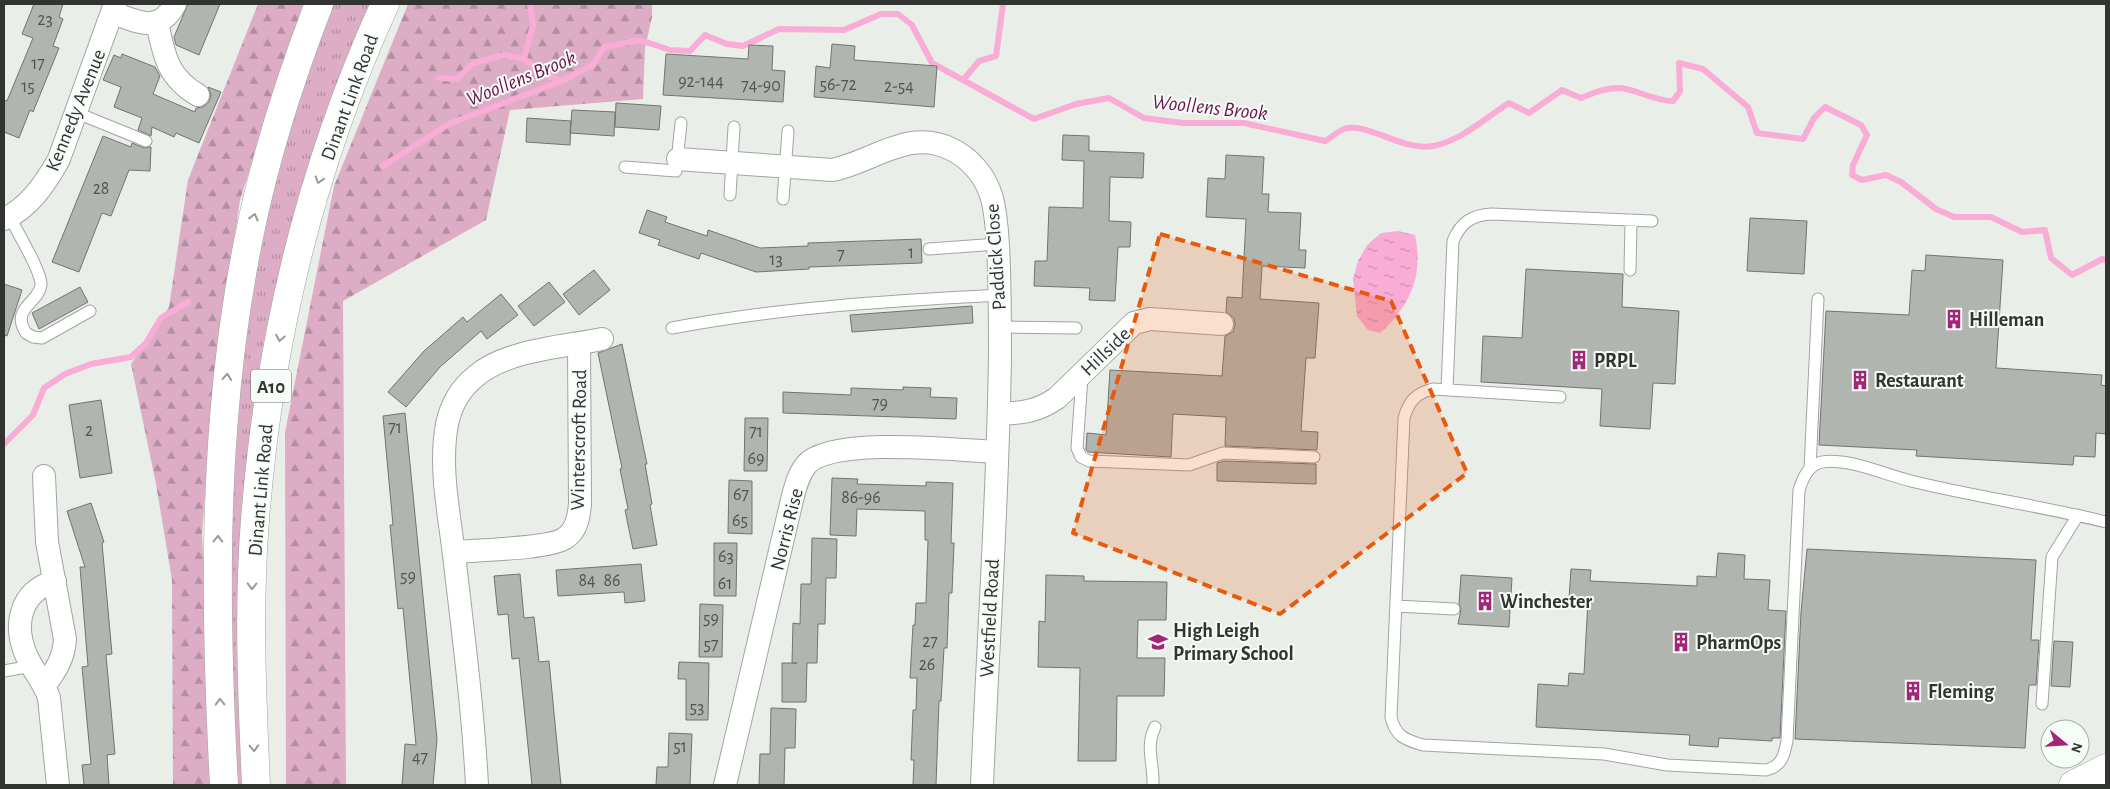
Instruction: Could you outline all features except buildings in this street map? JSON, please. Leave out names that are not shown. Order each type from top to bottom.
[{"type":"main road","name":"Dinant Link Road","points":[[224,785],[219,699],[217,580],[221,444],[229,365],[249,236],[260,190],[287,92],[319,4]]},
{"type":"main road","name":"Dinant Link Road","points":[[256,785],[252,698],[255,521],[263,441],[275,366],[298,253],[321,173],[344,107],[385,4]]},
{"type":"main road","points":[[2073,785],[2106,768]]},
{"type":"street","points":[[175,4],[164,19],[157,22],[165,54],[173,74],[184,86],[198,95]]},
{"type":"street","name":"Kennedy Avenue","points":[[7,218],[28,202],[49,178],[59,160],[114,8],[143,22],[157,22]]},
{"type":"street","name":"Paddick Close","points":[[678,159],[832,170],[845,168],[887,149],[923,142],[951,149],[971,164],[986,182],[992,197],[998,244],[1000,327],[997,452]]},
{"type":"street","name":"Hillside","points":[[999,414],[1016,414],[1039,409],[1057,398],[1134,323],[1142,320],[1222,324]]},
{"type":"street","name":"Winterscroft Road","points":[[477,785],[444,459],[448,422],[459,394],[476,376],[493,364],[520,355],[602,339]]},
{"type":"street","name":"Winterscroft Road","points":[[454,552],[551,544],[566,538],[572,532],[576,524],[580,504],[579,344]]},
{"type":"street","name":"Norris Rise","points":[[724,785],[792,500],[806,464],[817,456],[830,451],[863,447],[997,452]]},
{"type":"street","name":"Westfield Road","points":[[982,785],[997,452]]},
{"type":"street","points":[[44,476],[48,542],[64,624],[65,652],[45,685]]},
{"type":"street","points":[[55,581],[38,588],[31,594],[22,610],[21,634],[23,647],[32,666],[45,685],[51,709],[58,785]]},
{"type":"lane","points":[[77,113],[146,141]]},
{"type":"lane","points":[[625,167],[676,171],[681,123]]},
{"type":"lane","points":[[730,195],[734,127]]},
{"type":"lane","points":[[783,199],[788,131]]},
{"type":"lane","points":[[1447,390],[1453,241],[1458,229],[1474,217],[1492,214],[1652,221]]},
{"type":"lane","points":[[7,218],[40,280],[39,292],[24,310],[22,323],[26,333],[33,337],[42,338],[90,311]]},
{"type":"lane","points":[[1630,270],[1631,221]]},
{"type":"lane","points":[[929,249],[998,244]]},
{"type":"lane","points":[[672,328],[792,308],[1000,295]]},
{"type":"lane","points":[[1560,397],[1433,389],[1422,392],[1414,397],[1408,405],[1404,418],[1391,717],[1393,728],[1401,736],[1423,745],[1604,754],[1667,765],[1766,770],[1774,768],[1782,761],[1787,741],[1799,490],[1810,468],[1818,299]]},
{"type":"lane","points":[[1000,327],[1076,328]]},
{"type":"lane","points":[[1083,372],[1077,448],[1081,457],[1089,462],[1189,466],[1223,453],[1314,457]]},
{"type":"lane","points":[[1810,468],[1819,463],[1830,461],[1848,464],[1912,482],[2106,522]]},
{"type":"lane","points":[[2042,704],[2052,557],[2078,515]]},
{"type":"lane","points":[[1396,606],[1454,609]]},
{"type":"lane","points":[[4,671],[32,666]]},
{"type":"lane","points":[[1153,785],[1149,747],[1155,727]]},
{"type":"highlighted area","points":[[1160,234],[1391,301],[1467,473],[1280,614],[1073,533]]},
{"type":"green space","points":[[258,4],[303,4],[240,200],[213,385],[202,534],[215,785],[173,785],[172,580],[156,484],[131,364],[169,307],[188,180]]},
{"type":"green space","points":[[331,4],[373,4],[296,219],[244,785],[235,785],[228,516],[247,316],[267,215],[285,139]]},
{"type":"green space","points":[[408,4],[652,4],[652,17],[645,48],[643,99],[510,110],[486,220],[343,301],[346,785],[286,785],[285,432],[334,186]]},
{"type":"water","points":[[1398,231],[1415,235],[1418,263],[1416,276],[1407,301],[1380,333],[1368,330],[1357,316],[1353,279],[1358,261],[1367,245],[1381,233]]},
{"type":"waterway","points":[[524,59],[533,25],[530,4]]},
{"type":"waterway","points":[[964,79],[979,61],[996,56],[1003,4]]},
{"type":"waterway","name":"Woollens Brook","points":[[383,166],[449,124],[562,81],[593,65],[604,47],[640,40],[670,50],[690,51],[705,35],[727,44],[743,46],[779,29],[844,30],[881,14],[898,14],[912,25],[932,63],[1034,119],[1076,104],[1109,98],[1144,118],[1183,123],[1244,123],[1325,141],[1344,129],[1353,128],[1374,132],[1410,145],[1433,146],[1463,134],[1509,103],[1529,113],[1562,90],[1581,98],[1604,90],[1619,88],[1673,101],[1680,91],[1679,63],[1703,69],[1748,107],[1757,133],[1803,139],[1814,118],[1825,107],[1861,125],[1867,135],[1853,165],[1852,175],[1862,180],[1886,175],[1901,182],[1936,209],[1954,217],[1991,217],[2022,232],[2045,230],[2051,258],[2072,275],[2102,259],[2106,260]]},
{"type":"waterway","points":[[439,78],[457,79],[473,63],[505,55],[524,59],[544,74],[562,81]]},
{"type":"waterway","name":"Woollens Brook","points":[[4,444],[33,415],[44,388],[65,374],[91,364],[131,357],[146,343],[161,318],[188,302]]},
{"type":"place","name":"Hilleman","points":[[1954,319]]},
{"type":"place","name":"PRPL","points":[[1579,360]]},
{"type":"place","name":"Restaurant","points":[[1860,380]]},
{"type":"place","name":"Winchester","points":[[1485,601]]},
{"type":"place","name":"High Leigh Primary School","points":[[1158,642]]},
{"type":"place","name":"PharmOps","points":[[1681,642]]},
{"type":"place","name":"Fleming","points":[[1913,691]]}]
